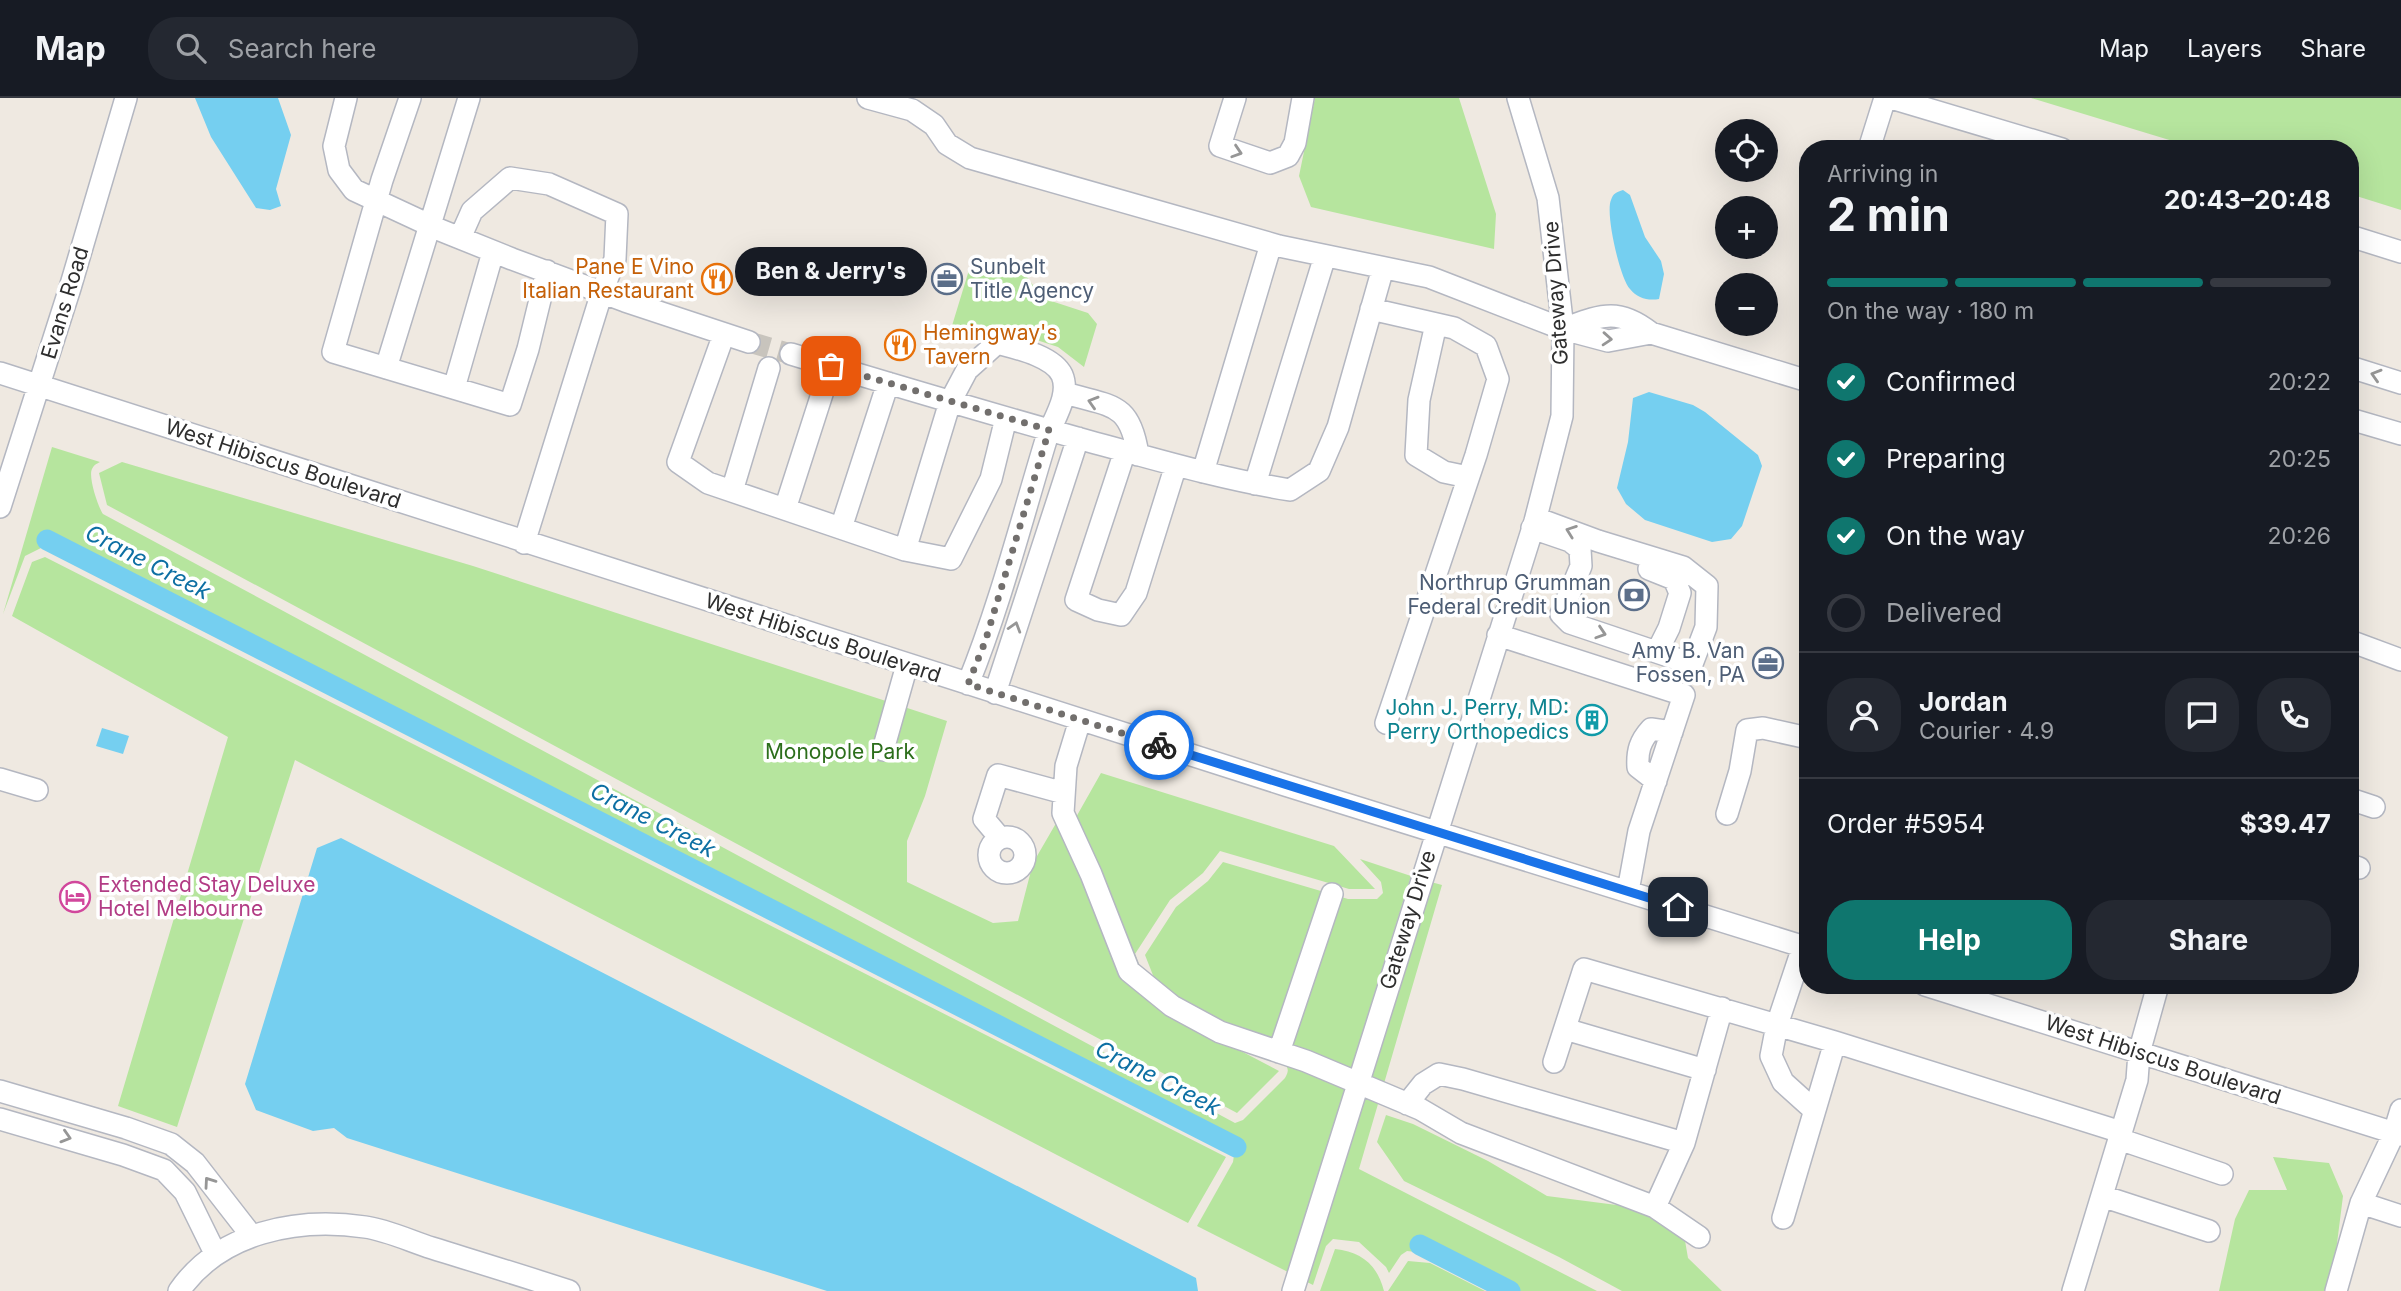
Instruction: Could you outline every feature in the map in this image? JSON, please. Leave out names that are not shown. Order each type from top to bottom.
[{"type":"street","name":"Evans Road","points":[[0,507],[126,98]]},
{"type":"street","points":[[346,98],[334,146],[339,170],[354,190],[493,252],[749,342]]},
{"type":"street","points":[[410,98],[376,201],[332,352],[510,405],[547,271]]},
{"type":"street","points":[[386,368],[469,98]]},
{"type":"street","points":[[868,98],[912,110],[934,125],[947,144],[970,158],[1271,244],[1429,277],[1563,329],[1608,341],[1651,333],[1799,378]]},
{"type":"street","points":[[1235,98],[1220,146],[1270,163],[1288,156],[1292,150],[1303,98]]},
{"type":"street","name":"Gateway Drive","points":[[1293,1291],[1534,523],[1562,416],[1563,329],[1548,198],[1518,98]]},
{"type":"street","points":[[1872,140],[1885,98]]},
{"type":"street","points":[[1891,98],[2032,140]]},
{"type":"street","points":[[460,238],[472,211],[510,178],[549,184],[617,214],[614,259],[524,543]]},
{"type":"street","points":[[2359,239],[2401,252]]},
{"type":"street","points":[[1203,472],[1271,244]]},
{"type":"street","points":[[454,388],[493,252]]},
{"type":"street","points":[[1255,484],[1325,256]]},
{"type":"street","points":[[791,354],[1131,453],[1203,472],[1290,490],[1319,471],[1338,427],[1383,268]]},
{"type":"street","points":[[1371,309],[1454,328],[1486,346],[1498,379],[1386,723]]},
{"type":"street","points":[[1436,324],[1419,400],[1416,454],[1444,472],[1468,477]]},
{"type":"street","points":[[724,334],[678,462],[708,483],[905,550],[951,559],[991,479],[1006,418]]},
{"type":"street","points":[[905,550],[950,402],[967,370],[997,343],[1037,354],[1061,374],[1065,393],[1049,430],[985,642],[968,684]]},
{"type":"street","points":[[785,509],[831,366]]},
{"type":"street","points":[[732,491],[769,368]]},
{"type":"street","points":[[2359,370],[2401,383]]},
{"type":"street","name":"West Hibiscus Boulevard","points":[[0,373],[995,693],[1799,945]]},
{"type":"street","points":[[841,528],[888,383]]},
{"type":"street","points":[[1065,393],[1121,411],[1134,430],[1131,453],[1076,600],[1098,610],[1121,615],[1136,593],[1176,465]]},
{"type":"street","points":[[2359,422],[2401,434]]},
{"type":"street","points":[[995,693],[1078,438]]},
{"type":"street","points":[[1534,523],[1683,566],[1707,586],[1706,627],[1692,664],[1570,623],[1561,614],[1581,566],[1580,549],[1534,523]]},
{"type":"street","points":[[1598,541],[1616,558],[1674,579],[1680,593],[1670,628],[1657,652]]},
{"type":"street","points":[[1498,635],[1684,695],[1639,831],[1628,891]]},
{"type":"street","points":[[2359,644],[2401,660]]},
{"type":"street","points":[[883,750],[907,665]]},
{"type":"street","points":[[1080,720],[1066,766],[1063,813],[1091,874],[1129,971],[1171,1006],[1220,1032],[1306,1060],[1420,1109],[1461,1133],[1655,1207],[1699,1237]]},
{"type":"street","points":[[1727,814],[1740,771],[1747,730],[1763,728],[1799,736]]},
{"type":"street","points":[[1000,838],[984,819],[998,775],[1064,793]]},
{"type":"street","points":[[0,779],[37,790]]},
{"type":"street","points":[[2359,802],[2374,807]]},
{"type":"street","points":[[1279,1052],[1332,894]]},
{"type":"street","points":[[1799,964],[1777,1025],[1770,1056],[1783,1082],[1814,1110]]},
{"type":"street","points":[[1555,1062],[1584,969],[1835,1042],[2120,1135],[2222,1174]]},
{"type":"street","name":"West Hibiscus Boulevard","points":[[1953,994],[2398,1134]]},
{"type":"street","points":[[2073,1291],[2137,1080],[2139,1053],[2155,994]]},
{"type":"street","points":[[1655,1207],[1685,1143],[1722,1008]]},
{"type":"street","points":[[1565,1028],[1705,1070]]},
{"type":"street","points":[[1783,1218],[1835,1042]]},
{"type":"street","points":[[1407,1104],[1423,1084],[1439,1074],[1685,1143]]},
{"type":"street","points":[[0,1091],[171,1144],[195,1163],[251,1236]]},
{"type":"street","points":[[2336,1291],[2361,1203],[2398,1134],[2401,1110]]},
{"type":"street","points":[[0,1119],[85,1143],[164,1170],[185,1192],[215,1253]]},
{"type":"street","points":[[2102,1196],[2209,1231]]},
{"type":"street","points":[[2361,1203],[2401,1216]]},
{"type":"street","points":[[179,1291],[190,1275],[215,1253],[251,1236],[309,1224],[367,1227],[569,1291]]},
{"type":"green space","points":[[1315,98],[1459,98],[1496,214],[1494,249],[1311,207],[1299,176]]},
{"type":"green space","points":[[2031,98],[2401,98],[2401,210],[2359,197],[2359,140],[2169,140]]},
{"type":"green space","points":[[983,262],[1025,274],[1042,298],[1088,313],[1097,324],[1084,367],[1058,347],[991,325],[966,335],[951,329],[969,270]]},
{"type":"green space","points":[[52,447],[100,462],[92,469],[91,478],[103,514],[1235,1123],[1243,1120],[1285,1078],[1288,1071],[1283,1062],[1162,998],[1145,955],[1176,907],[1208,881],[1223,862],[1348,899],[1377,899],[1383,893],[1381,882],[1360,859],[1411,876],[1288,1272],[1197,1226],[1233,1162],[1234,1155],[1229,1148],[50,548],[43,547],[25,556],[3,614]]},
{"type":"green space","name":"Monopole Park","points":[[122,462],[473,566],[947,721],[925,796],[907,841],[907,882],[993,923],[1018,921],[1033,863],[1055,825],[1075,819],[1101,773],[1334,846],[1375,889],[1349,889],[1220,851],[1203,873],[1170,900],[1135,954],[1155,1006],[1279,1071],[1237,1113],[107,505],[99,473]]},
{"type":"green space","points":[[45,557],[1226,1157],[1188,1223],[295,760],[177,1127],[118,1106],[228,737],[12,616],[32,562]]},
{"type":"green space","points":[[1431,882],[1442,885],[1359,1169],[1597,1291],[1508,1291],[1434,1254],[1407,1251],[1401,1255],[1389,1273],[1359,1242],[1333,1239],[1326,1246],[1313,1285],[1307,1282]]},
{"type":"green space","points":[[1386,1115],[1413,1124],[1488,1161],[1547,1196],[1632,1207],[1683,1229],[1688,1258],[1722,1291],[1622,1291],[1404,1181],[1377,1142]]},
{"type":"green space","points":[[2273,1157],[2329,1163],[2343,1196],[2331,1291],[2219,1291],[2235,1219],[2249,1190],[2287,1190]]},
{"type":"green space","points":[[1335,1249],[1353,1253],[1367,1261],[1377,1273],[1384,1291],[1320,1291]]},
{"type":"green space","points":[[1408,1261],[1430,1263],[1485,1291],[1388,1291]]},
{"type":"water","points":[[195,98],[278,98],[291,135],[276,189],[281,206],[270,210],[256,208],[211,137]]},
{"type":"water","points":[[1623,190],[1630,195],[1645,237],[1661,261],[1664,274],[1659,299],[1636,295],[1622,273],[1612,231],[1610,207],[1613,196]]},
{"type":"water","points":[[1649,392],[1693,405],[1758,455],[1762,466],[1742,526],[1731,539],[1712,542],[1645,520],[1626,504],[1617,488],[1628,442],[1633,398]]},
{"type":"water","points":[[102,728],[129,736],[123,754],[96,746]]},
{"type":"water","points":[[341,838],[1196,1278],[1198,1291],[827,1291],[347,1138],[334,1128],[313,1131],[256,1110],[245,1084],[317,848]]},
{"type":"waterway","name":"Crane Creek","points":[[47,540],[1236,1147]]},
{"type":"waterway","name":"Crane Creek","points":[[1420,1245],[1510,1291]]},
{"type":"tunnel","points":[[749,342],[791,354]]},
{"type":"way so far","points":[[831,366],[1049,430],[985,642],[968,684],[1159,745]]},
{"type":"place","name":"Pane E Vino Italian Restaurant","points":[[717,279]]},
{"type":"place","name":"Sunbelt Title Agency","points":[[947,279]]},
{"type":"place","name":"Hemingway's Tavern","points":[[900,345]]},
{"type":"place","name":"Ben & Jerry's","points":[[831,366]]},
{"type":"place","name":"Northrup Grumman Federal Credit Union","points":[[1634,595]]},
{"type":"place","name":"Amy B. Van Fossen, PA","points":[[1768,663]]},
{"type":"place","name":"John J. Perry, MD: Perry Orthopedics","points":[[1592,720]]},
{"type":"place","name":"Extended Stay Deluxe Hotel Melbourne","points":[[75,897]]},
{"type":"route","points":[[1159,745],[1678,907]]}]
